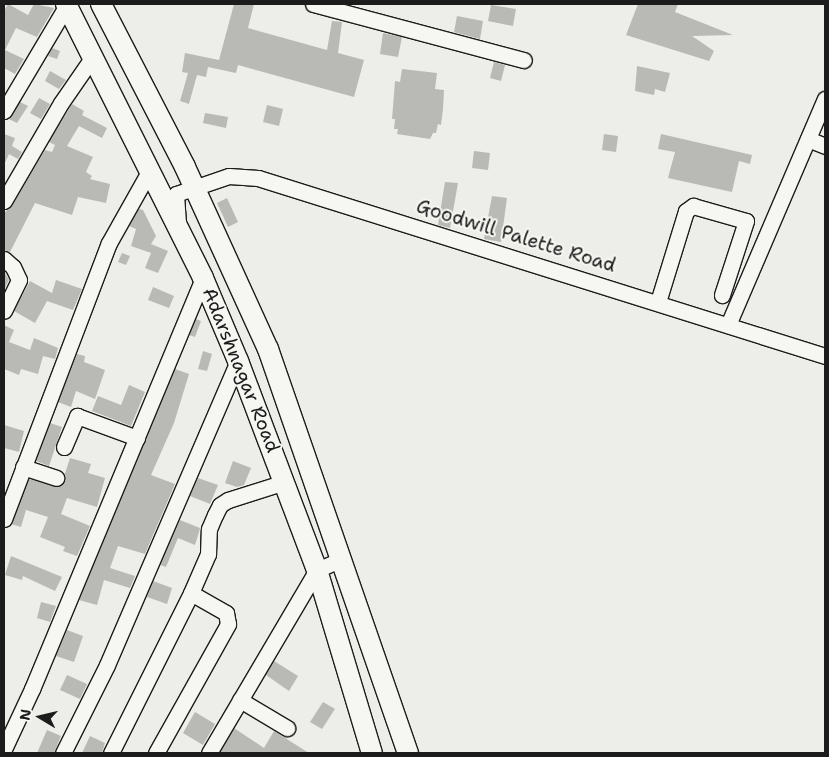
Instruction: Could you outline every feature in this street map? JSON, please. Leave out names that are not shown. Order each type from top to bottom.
[{"type":"main road","name":"Adarshnagar Road","points":[[67,4],[92,58],[203,278],[238,361],[285,482],[316,570],[370,752]]},
{"type":"main road","name":"Adarshnagar Road","points":[[101,4],[185,167],[268,348],[408,753]]},
{"type":"street","points":[[4,111],[67,4]]},
{"type":"street","points":[[313,4],[524,60]]},
{"type":"street","points":[[4,201],[60,103],[92,58]]},
{"type":"street","points":[[728,325],[808,138],[824,107]]},
{"type":"street","points":[[808,138],[825,146]]},
{"type":"street","points":[[4,519],[109,243],[150,170]]},
{"type":"street","name":"Goodwill Palette Road","points":[[179,232],[176,194],[229,176],[258,178],[658,302],[825,356]]},
{"type":"street","points":[[658,302],[686,211],[694,206],[746,221],[722,295]]},
{"type":"street","points":[[4,259],[13,267],[19,280],[4,311]]},
{"type":"street","points":[[4,750],[8,731],[137,438],[203,278]]},
{"type":"street","points":[[62,753],[110,657],[238,361]]},
{"type":"street","points":[[64,447],[78,416],[137,438]]},
{"type":"street","points":[[23,467],[56,478]]},
{"type":"street","points":[[111,753],[191,593],[208,554],[209,529],[220,505],[285,482]]},
{"type":"street","points":[[209,753],[316,570],[342,559]]},
{"type":"street","points":[[156,753],[228,624],[226,613],[191,593]]},
{"type":"street","points":[[240,700],[287,728]]},
{"type":"building","points":[[8,4],[28,15],[34,4],[54,8],[37,37],[16,28],[5,50],[24,59],[15,74],[4,68],[4,11]]},
{"type":"building","points":[[234,4],[254,4],[248,28],[327,50],[332,21],[342,22],[338,53],[364,60],[354,97],[238,65],[236,73],[208,67],[206,77],[197,75],[189,104],[180,101],[188,73],[182,72],[185,53],[219,60]]},
{"type":"building","points":[[638,4],[678,4],[675,12],[733,35],[692,36],[714,51],[709,61],[626,35]]},
{"type":"building","points":[[491,5],[516,9],[513,26],[488,21]]},
{"type":"building","points":[[457,16],[483,21],[480,39],[454,32]]},
{"type":"building","points":[[383,33],[402,37],[398,57],[380,54]]},
{"type":"building","points":[[52,48],[60,51],[57,59],[48,56]]},
{"type":"building","points":[[494,62],[505,65],[501,81],[490,78]]},
{"type":"building","points":[[637,66],[670,73],[665,92],[655,89],[654,95],[635,91]]},
{"type":"building","points":[[402,69],[437,73],[435,89],[444,90],[441,125],[438,124],[436,133],[433,133],[430,139],[397,134],[398,129],[394,129],[395,119],[392,119],[395,81],[400,82]]},
{"type":"building","points":[[50,71],[66,80],[59,89],[45,81]]},
{"type":"building","points":[[39,98],[50,104],[41,119],[30,113]]},
{"type":"building","points":[[20,102],[28,106],[17,123],[9,119]]},
{"type":"building","points":[[72,104],[84,111],[82,115],[107,128],[102,138],[79,126],[67,146],[93,157],[86,172],[92,176],[90,179],[110,184],[106,203],[78,197],[72,215],[35,203],[10,252],[4,250],[4,213],[12,206],[45,150],[52,152],[55,145],[49,142]]},
{"type":"building","points":[[267,105],[283,109],[279,126],[263,122]]},
{"type":"building","points":[[205,113],[228,117],[226,128],[203,123]]},
{"type":"building","points":[[4,134],[15,138],[12,146],[22,152],[18,159],[9,154],[4,165]]},
{"type":"building","points":[[604,134],[618,136],[616,152],[602,150]]},
{"type":"building","points":[[661,134],[752,155],[750,164],[739,161],[732,192],[668,178],[675,152],[658,149]]},
{"type":"building","points":[[474,151],[490,153],[488,170],[472,168]]},
{"type":"building","points":[[445,182],[458,183],[450,228],[438,225]]},
{"type":"building","points":[[492,196],[507,198],[501,242],[484,239]]},
{"type":"building","points":[[227,198],[238,222],[228,227],[217,203]]},
{"type":"building","points":[[139,209],[143,210],[156,236],[151,244],[168,251],[158,273],[145,268],[151,253],[131,246],[136,229],[129,226]]},
{"type":"building","points":[[122,253],[130,256],[126,265],[118,262]]},
{"type":"building","points":[[4,271],[9,280],[4,290]]},
{"type":"building","points":[[56,280],[82,289],[73,310],[47,301],[35,323],[14,311],[30,281],[52,293]]},
{"type":"building","points":[[153,287],[174,296],[169,308],[148,300]]},
{"type":"building","points":[[196,319],[201,321],[195,337],[189,335]]},
{"type":"building","points":[[4,325],[14,330],[9,342],[30,350],[34,338],[58,348],[55,359],[43,356],[38,374],[21,369],[19,375],[4,369]]},
{"type":"building","points":[[203,351],[212,354],[207,371],[198,369]]},
{"type":"building","points":[[77,354],[85,356],[84,362],[105,370],[95,399],[76,391],[71,407],[58,402]]},
{"type":"building","points":[[175,369],[189,374],[174,423],[151,475],[175,484],[145,554],[118,546],[110,568],[135,576],[130,588],[104,580],[97,605],[79,600]]},
{"type":"building","points":[[129,385],[145,392],[131,426],[92,411],[98,396],[121,405]]},
{"type":"building","points":[[50,423],[62,427],[49,466],[36,461]]},
{"type":"building","points":[[4,425],[24,431],[19,452],[4,448]]},
{"type":"building","points":[[70,458],[91,464],[88,473],[105,478],[97,507],[67,498],[61,514],[90,526],[77,556],[63,551],[65,547],[40,537],[48,517],[26,510],[21,527],[11,524],[29,479],[61,486]]},
{"type":"building","points":[[233,461],[251,468],[244,485],[237,487],[225,483]]},
{"type":"building","points":[[198,478],[218,485],[210,504],[190,496]]},
{"type":"building","points":[[180,520],[200,528],[195,545],[178,538],[166,567],[160,565]]},
{"type":"building","points":[[11,556],[62,577],[55,591],[23,576],[22,580],[5,575]]},
{"type":"building","points":[[153,581],[172,588],[167,604],[147,597]]},
{"type":"building","points":[[41,602],[56,606],[50,622],[37,618]]},
{"type":"building","points":[[67,630],[83,636],[74,662],[56,656]]},
{"type":"building","points":[[274,661],[298,676],[289,691],[266,675]]},
{"type":"building","points":[[67,675],[87,684],[80,699],[60,690]]},
{"type":"building","points":[[323,702],[335,709],[322,729],[310,722]]},
{"type":"building","points":[[195,712],[215,724],[203,745],[183,733]]},
{"type":"building","points":[[234,728],[264,748],[274,731],[309,753],[220,753]]},
{"type":"building","points":[[47,730],[61,736],[54,753],[37,753]]},
{"type":"building","points":[[90,736],[105,743],[102,753],[82,753]]}]
